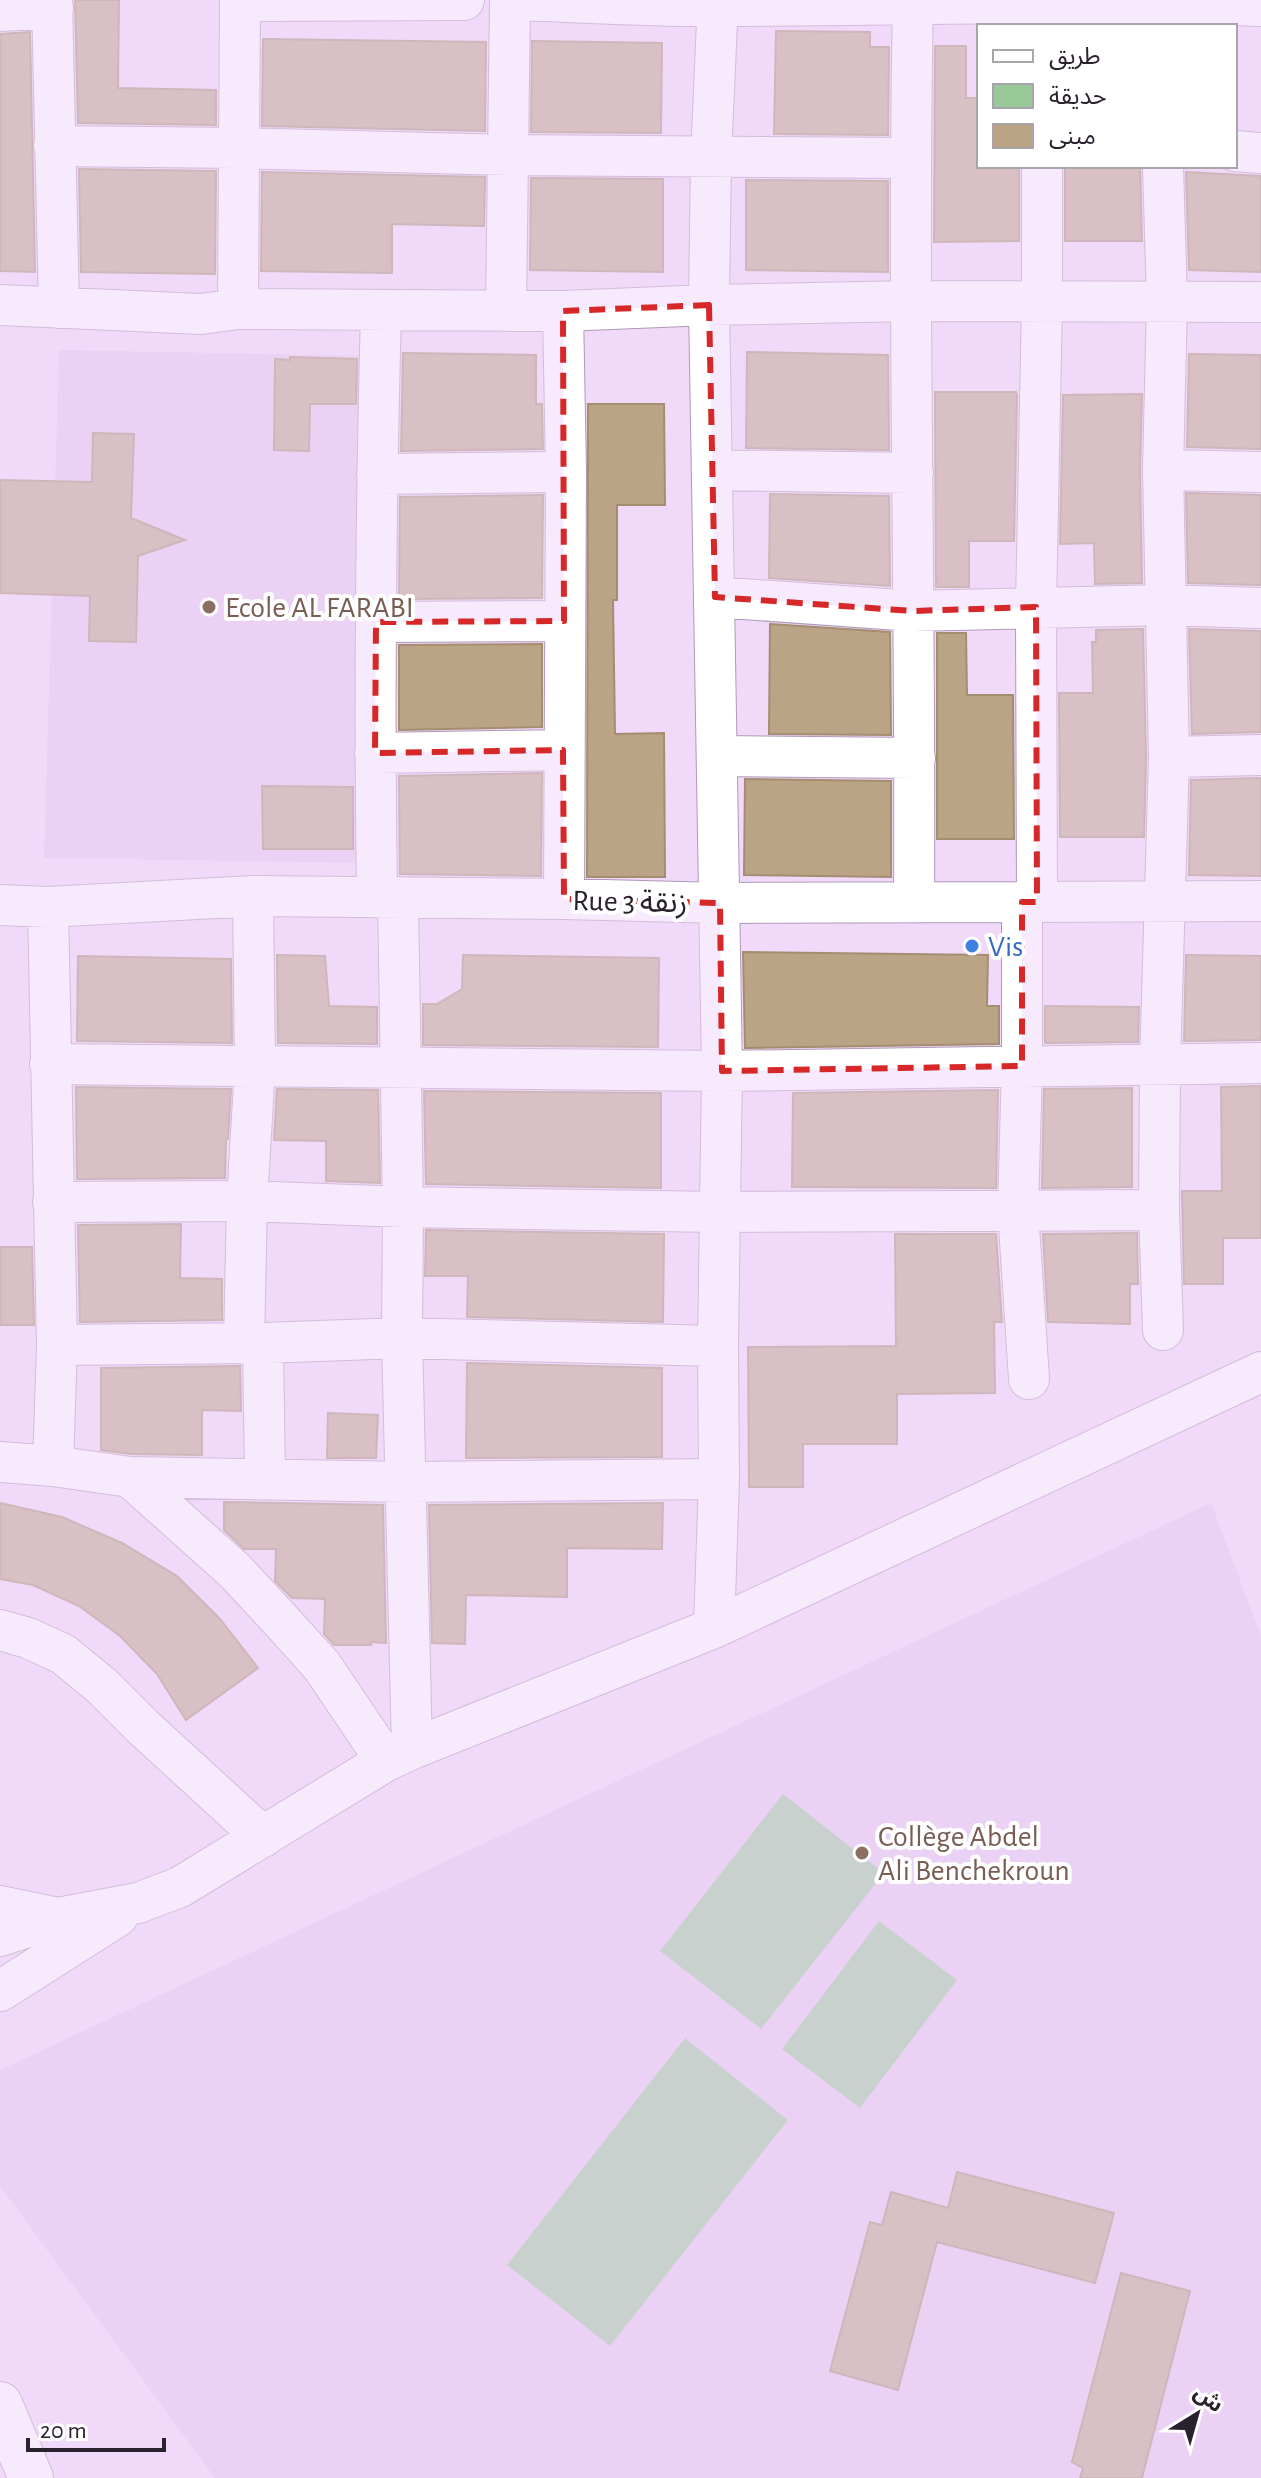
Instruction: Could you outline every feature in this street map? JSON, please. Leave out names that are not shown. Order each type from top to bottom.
[{"type":"street","points":[[238,309],[240,0],[464,0]]},
{"type":"street","points":[[506,311],[513,0],[718,3],[913,1],[1041,10],[1261,6]]},
{"type":"street","points":[[913,1],[909,158],[914,902]]},
{"type":"street","points":[[714,1628],[719,1479],[722,1071],[709,305],[711,157],[718,3]]},
{"type":"street","points":[[0,11],[52,4],[59,308]]},
{"type":"street","points":[[54,146],[510,155],[909,158]]},
{"type":"street","points":[[1237,151],[1261,153]]},
{"type":"street","points":[[1029,1379],[1018,1210],[1036,607],[1042,168]]},
{"type":"street","points":[[1163,168],[1167,301],[1163,470],[1169,757],[1160,1065],[1159,1210],[1163,1330]]},
{"type":"street","points":[[0,305],[201,314],[238,309],[563,311],[912,301],[1261,302]]},
{"type":"street","points":[[381,310],[375,753],[401,1066],[402,1338],[407,1482],[399,1755]]},
{"type":"street","points":[[563,311],[566,472],[564,899]]},
{"type":"street","points":[[713,470],[913,473]]},
{"type":"street","points":[[1163,470],[1261,472]]},
{"type":"street","points":[[377,474],[566,472]]},
{"type":"street","points":[[715,597],[913,611],[1165,605],[1261,608]]},
{"type":"street","points":[[376,622],[564,621]]},
{"type":"street","points":[[375,753],[563,750]]},
{"type":"street","points":[[1169,757],[1261,755]]},
{"type":"street","points":[[718,756],[915,758]]},
{"type":"street","points":[[253,896],[255,1067],[247,1201],[253,1343],[265,1479]]},
{"type":"street","name":"Rue 3 زنقة","points":[[0,905],[48,907],[253,896],[720,903],[1261,901]]},
{"type":"street","points":[[48,907],[57,1345],[53,1466]]},
{"type":"street","points":[[50,1064],[722,1071],[1261,1063]]},
{"type":"street","points":[[53,1202],[247,1201],[719,1212],[1159,1210]]},
{"type":"street","points":[[57,1345],[402,1338],[718,1346]]},
{"type":"street","points":[[0,1936],[53,1919],[138,1903],[180,1887],[399,1755],[714,1628],[1261,1372]]},
{"type":"street","points":[[0,1462],[130,1477],[407,1482],[719,1479]]},
{"type":"street","points":[[130,1477],[235,1571],[399,1755]]},
{"type":"street","points":[[0,1630],[28,1638],[63,1654],[102,1686],[263,1837]]},
{"type":"street","points":[[0,1991],[138,1903]]},
{"type":"street","points":[[0,1908],[53,1919]]},
{"type":"street","points":[[0,2404],[31,2478]]},
{"type":"highlighted area","points":[[709,305],[715,597],[913,611],[1036,607],[1037,902],[1022,902],[1022,1066],[722,1071],[720,903],[564,899],[563,750],[375,753],[376,622],[564,621],[563,311]]},
{"type":"shaded area","name":"Ecole AL FARABI","points":[[59,350],[369,356],[364,863],[44,858]]},
{"type":"shaded area","name":"Collège Abdel Ali Benchekroun","points":[[1211,1503],[1261,1636],[1261,2478],[215,2478],[0,2186],[0,2070]]},
{"type":"green space","points":[[783,1794],[884,1873],[761,2029],[660,1951]]},
{"type":"green space","points":[[879,1921],[957,1980],[860,2108],[782,2049]]},
{"type":"green space","points":[[685,2038],[788,2120],[610,2346],[507,2265]]},
{"type":"building","points":[[75,0],[119,0],[118,88],[216,90],[216,125],[78,123]]},
{"type":"building","points":[[776,31],[870,32],[870,47],[889,47],[888,135],[774,134]]},
{"type":"building","points":[[30,32],[35,272],[0,271],[0,34]]},
{"type":"building","points":[[263,39],[486,42],[485,131],[262,126]]},
{"type":"building","points":[[532,41],[662,43],[661,133],[531,132]]},
{"type":"building","points":[[935,46],[966,46],[966,98],[977,98],[977,168],[1019,168],[1019,241],[934,242]]},
{"type":"building","points":[[1065,168],[1140,168],[1142,241],[1065,241]]},
{"type":"building","points":[[79,169],[216,171],[215,274],[81,272]]},
{"type":"building","points":[[262,172],[485,177],[484,226],[392,224],[392,273],[261,271]]},
{"type":"building","points":[[1186,172],[1261,176],[1261,272],[1189,270]]},
{"type":"building","points":[[531,178],[663,179],[663,272],[530,270]]},
{"type":"building","points":[[746,180],[888,181],[888,272],[746,270]]},
{"type":"building","points":[[747,352],[888,355],[889,450],[746,448]]},
{"type":"building","points":[[403,353],[536,355],[536,404],[542,404],[543,449],[401,451]]},
{"type":"building","points":[[1189,354],[1261,355],[1261,449],[1187,447]]},
{"type":"building","points":[[290,357],[357,359],[356,404],[310,404],[309,451],[274,450],[275,359],[290,360]]},
{"type":"building","points":[[935,392],[1016,392],[1017,395],[1014,541],[969,541],[969,587],[936,587]]},
{"type":"building","points":[[1142,394],[1142,583],[1095,584],[1094,543],[1060,544],[1063,395]]},
{"type":"building","points":[[588,404],[664,404],[665,505],[617,505],[617,600],[613,600],[615,734],[664,733],[665,877],[587,877]]},
{"type":"building","points":[[93,433],[134,434],[131,518],[185,540],[138,556],[136,642],[89,641],[90,596],[0,593],[0,480],[92,482]]},
{"type":"building","points":[[1186,493],[1261,495],[1261,585],[1188,583]]},
{"type":"building","points":[[770,494],[889,496],[890,586],[769,578]]},
{"type":"building","points":[[543,495],[542,598],[399,599],[400,497]]},
{"type":"building","points":[[770,624],[890,632],[891,735],[769,734]]},
{"type":"building","points":[[1143,629],[1144,837],[1060,837],[1059,693],[1093,693],[1092,642],[1096,642],[1096,630]]},
{"type":"building","points":[[1189,629],[1261,631],[1261,732],[1192,734]]},
{"type":"building","points":[[937,633],[966,633],[967,695],[1013,695],[1014,839],[937,839]]},
{"type":"building","points":[[542,644],[542,727],[399,730],[399,645]]},
{"type":"building","points":[[542,773],[541,876],[400,874],[399,776]]},
{"type":"building","points":[[1261,778],[1261,876],[1189,875],[1191,780]]},
{"type":"building","points":[[745,779],[891,781],[891,877],[744,875]]},
{"type":"building","points":[[262,786],[353,787],[353,849],[263,849]]},
{"type":"building","points":[[743,952],[988,955],[987,1006],[999,1006],[999,1044],[745,1048]]},
{"type":"building","points":[[277,955],[325,956],[329,1006],[377,1007],[377,1044],[278,1043]]},
{"type":"building","points":[[463,955],[659,958],[658,1047],[423,1045],[423,1004],[437,1004],[462,989]]},
{"type":"building","points":[[1186,955],[1261,956],[1261,1040],[1184,1041]]},
{"type":"building","points":[[78,956],[231,959],[232,1043],[77,1041]]},
{"type":"building","points":[[1045,1006],[1139,1007],[1138,1042],[1045,1043]]},
{"type":"building","points":[[1261,1086],[1261,1238],[1223,1238],[1223,1284],[1184,1284],[1182,1191],[1222,1191],[1221,1087]]},
{"type":"building","points":[[76,1087],[231,1089],[225,1178],[77,1179]]},
{"type":"building","points":[[1132,1088],[1132,1187],[1042,1188],[1044,1089]]},
{"type":"building","points":[[277,1089],[378,1090],[380,1183],[326,1181],[326,1141],[274,1140]]},
{"type":"building","points":[[998,1090],[996,1188],[792,1187],[793,1093]]},
{"type":"building","points":[[424,1091],[661,1093],[661,1188],[426,1184]]},
{"type":"building","points":[[181,1224],[180,1278],[222,1279],[222,1320],[80,1322],[78,1225]]},
{"type":"building","points":[[426,1230],[664,1234],[663,1322],[467,1317],[468,1276],[425,1276]]},
{"type":"building","points":[[1137,1233],[1138,1284],[1130,1284],[1130,1324],[1048,1322],[1043,1234]]},
{"type":"building","points":[[895,1234],[996,1234],[1002,1322],[994,1322],[995,1393],[897,1394],[897,1444],[803,1444],[803,1487],[749,1487],[748,1347],[896,1346]]},
{"type":"building","points":[[0,1247],[32,1247],[34,1325],[0,1325]]},
{"type":"building","points":[[467,1363],[662,1368],[662,1457],[466,1458]]},
{"type":"building","points":[[240,1366],[241,1411],[202,1410],[202,1455],[132,1454],[101,1450],[101,1368]]},
{"type":"building","points":[[328,1413],[378,1415],[376,1458],[327,1458]]},
{"type":"building","points":[[224,1502],[383,1505],[386,1643],[334,1645],[324,1634],[325,1599],[292,1598],[275,1581],[276,1549],[244,1549],[224,1530]]},
{"type":"building","points":[[0,1503],[62,1517],[122,1543],[177,1576],[220,1619],[258,1668],[186,1720],[157,1674],[120,1636],[79,1606],[33,1585],[0,1579]]},
{"type":"building","points":[[663,1503],[662,1549],[567,1548],[567,1597],[466,1595],[465,1644],[432,1643],[429,1505]]},
{"type":"building","points":[[957,2172],[1114,2213],[1095,2283],[937,2242],[898,2390],[830,2371],[870,2222],[882,2225],[891,2192],[948,2208]]},
{"type":"building","points":[[1121,2273],[1190,2291],[1142,2478],[1080,2478],[1083,2468],[1072,2462]]},
{"type":"place","name":"Ecole AL FARABI","points":[[209,607]]},
{"type":"place","name":"Vis","points":[[972,946]]},
{"type":"place","name":"Collège Abdel Ali Benchekroun","points":[[862,1853]]}]
